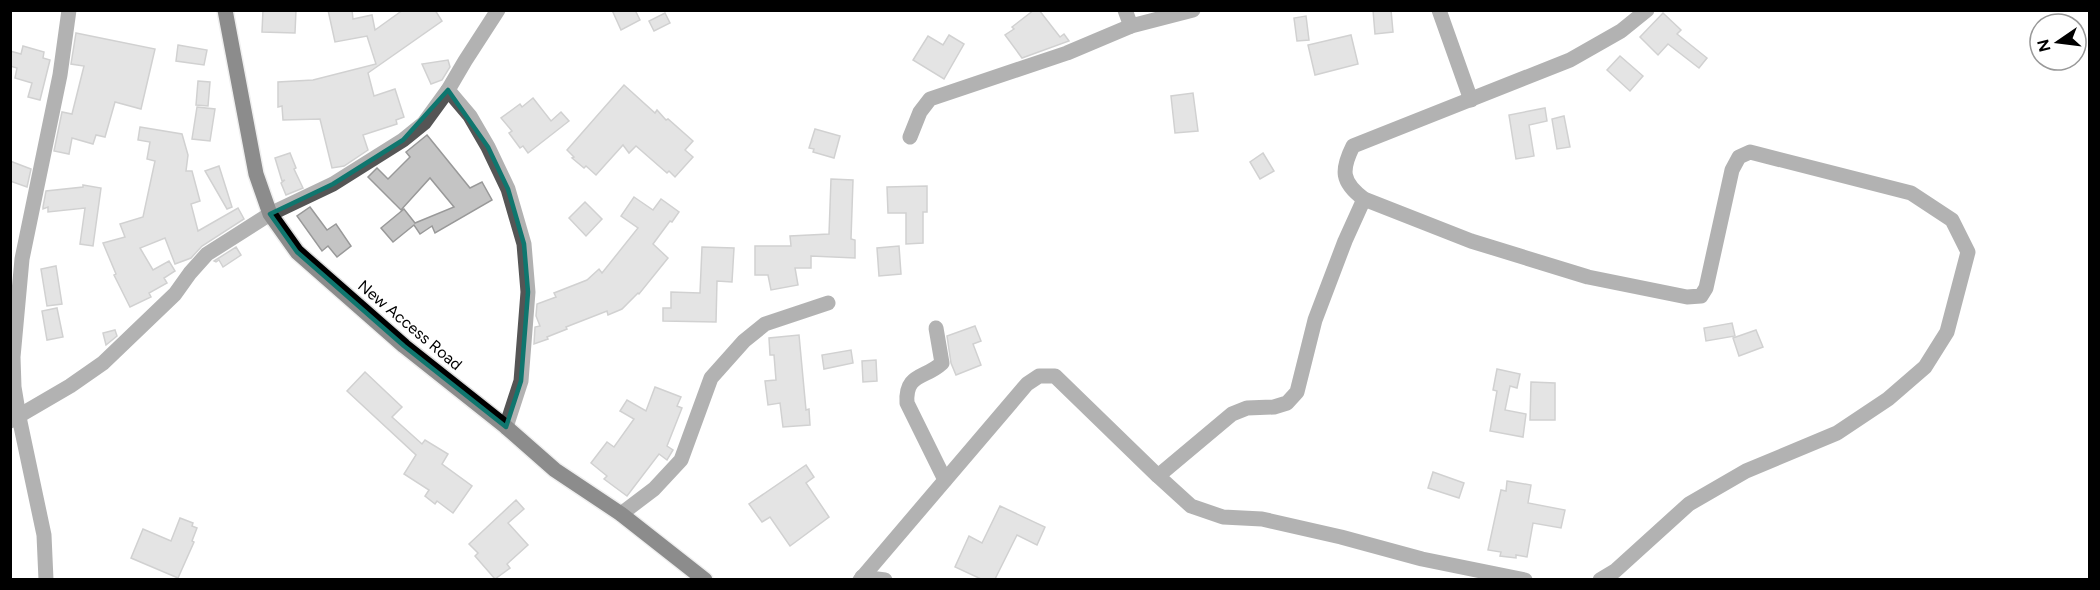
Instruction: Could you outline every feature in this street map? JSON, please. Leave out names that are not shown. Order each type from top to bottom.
[{"type":"main road","name":"New Access Road","points":[[225,10],[256,174],[270,214],[297,252],[404,346],[506,427],[555,470],[621,514],[705,579]]},
{"type":"street","points":[[46,579],[44,535],[15,419],[13,357],[22,259],[60,75],[69,10]]},
{"type":"street","points":[[15,419],[103,363],[175,294],[207,254],[270,214],[333,184],[380,156],[424,123],[448,90],[498,10]]},
{"type":"street","points":[[1125,10],[1131,26]]},
{"type":"street","points":[[910,137],[920,112],[930,99],[1067,53],[1131,26],[1193,10]]},
{"type":"street","points":[[1439,10],[1471,100]]},
{"type":"street","points":[[1600,579],[1614,572],[1689,504],[1746,471],[1837,433],[1888,399],[1925,367],[1947,332],[1968,252],[1952,220],[1911,193],[1750,152],[1739,157],[1732,170],[1707,288],[1701,296],[1687,297],[1588,277],[1471,241],[1364,199],[1351,190],[1345,176],[1345,162],[1353,146],[1570,60],[1621,31],[1647,10]]},
{"type":"street","points":[[448,90],[470,116],[488,147],[508,189],[524,244],[528,292],[521,381],[506,427]]},
{"type":"street","points":[[1158,476],[1232,414],[1247,408],[1274,407],[1287,403],[1297,392],[1315,320],[1345,241],[1364,199]]},
{"type":"street","points":[[621,514],[654,489],[681,460],[711,378],[744,341],[765,324],[828,303]]},
{"type":"street","points":[[936,328],[942,363],[911,381],[906,393],[907,404],[945,480]]},
{"type":"street","points":[[861,578],[1027,384],[1039,376],[1055,376],[1191,506],[1223,516],[1262,519],[1422,559],[1525,579]]},
{"type":"street","points":[[861,578],[885,579]]},
{"type":"highlighted area","points":[[448,90],[488,147],[508,189],[524,244],[528,292],[521,381],[506,427],[404,346],[297,252],[270,214],[333,184],[403,140]]},
{"type":"building","points":[[263,10],[296,10],[295,33],[262,32]]},
{"type":"building","points":[[328,10],[352,10],[353,19],[372,15],[375,30],[403,10],[435,10],[442,21],[368,73],[374,96],[395,89],[404,117],[396,120],[397,124],[363,135],[368,150],[344,166],[332,168],[320,119],[283,120],[282,106],[278,107],[278,82],[313,80],[376,64],[367,36],[335,42]]},
{"type":"building","points":[[612,10],[635,10],[640,20],[621,30]]},
{"type":"building","points":[[1034,10],[1039,10],[1060,37],[1064,34],[1069,41],[1022,58],[1005,35]]},
{"type":"building","points":[[1373,10],[1391,10],[1393,32],[1375,34]]},
{"type":"building","points":[[665,13],[670,23],[654,31],[649,21]]},
{"type":"building","points":[[1663,13],[1681,30],[1677,34],[1707,58],[1699,68],[1668,44],[1658,55],[1640,37]]},
{"type":"building","points":[[1306,16],[1309,40],[1297,41],[1294,18]]},
{"type":"building","points":[[76,33],[155,49],[141,109],[115,102],[105,137],[96,135],[93,144],[72,138],[69,154],[54,151],[62,112],[72,114],[84,66],[71,64]]},
{"type":"building","points":[[949,35],[964,44],[944,79],[913,60],[928,36],[943,45]]},
{"type":"building","points":[[1351,35],[1358,64],[1315,75],[1308,45]]},
{"type":"building","points":[[178,45],[207,50],[204,65],[176,61]]},
{"type":"building","points":[[23,46],[44,52],[43,58],[50,60],[40,100],[28,97],[32,83],[15,78],[17,68],[10,66],[10,51],[21,54]]},
{"type":"building","points":[[1620,56],[1643,76],[1630,91],[1607,70]]},
{"type":"building","points":[[448,60],[450,67],[442,80],[431,84],[422,64]]},
{"type":"building","points":[[198,81],[210,82],[208,106],[196,105]]},
{"type":"building","points":[[624,85],[655,113],[657,110],[693,141],[685,150],[693,157],[675,177],[669,171],[667,173],[636,146],[629,153],[623,145],[596,175],[572,158],[574,157],[567,150]]},
{"type":"building","points":[[1193,93],[1198,131],[1175,133],[1171,96]]},
{"type":"building","points":[[533,98],[551,121],[561,112],[569,121],[528,153],[523,146],[520,148],[509,133],[512,131],[501,118],[520,104],[522,107]]},
{"type":"building","points":[[197,107],[215,109],[210,141],[192,139]]},
{"type":"building","points":[[1545,108],[1547,121],[1529,125],[1534,156],[1516,159],[1509,115]]},
{"type":"building","points":[[1564,116],[1570,147],[1557,149],[1552,119]]},
{"type":"building","points":[[140,127],[182,134],[188,155],[186,171],[192,171],[200,201],[191,204],[198,231],[238,208],[244,219],[202,246],[191,258],[175,264],[165,238],[140,248],[153,270],[169,261],[175,271],[164,278],[167,283],[149,293],[151,297],[130,307],[114,275],[116,274],[103,243],[125,237],[120,224],[143,217],[155,161],[147,159],[150,142],[138,140]]},
{"type":"building","points":[[815,129],[840,136],[834,158],[813,152],[814,149],[809,148]]},
{"type":"building","points":[[427,135],[470,188],[482,182],[492,200],[435,233],[432,226],[420,234],[414,225],[393,242],[381,228],[404,209],[415,223],[454,207],[430,178],[401,210],[368,177],[377,168],[388,179],[410,157],[406,152]]},
{"type":"building","points":[[290,153],[296,168],[294,169],[303,188],[286,195],[281,183],[285,180],[282,181],[275,158]]},
{"type":"building","points":[[1263,153],[1274,171],[1260,179],[1250,162]]},
{"type":"building","points":[[10,161],[31,169],[27,187],[10,181]]},
{"type":"building","points":[[219,166],[232,207],[227,209],[205,171]]},
{"type":"building","points":[[831,179],[853,180],[851,239],[855,240],[855,258],[811,256],[811,268],[795,268],[798,285],[771,290],[768,275],[755,275],[755,246],[791,246],[790,236],[829,234]]},
{"type":"building","points":[[83,185],[101,188],[93,246],[80,244],[85,208],[48,212],[48,207],[43,209],[46,191],[83,187]]},
{"type":"building","points":[[927,186],[927,212],[923,212],[923,243],[906,244],[906,213],[888,213],[887,187]]},
{"type":"building","points":[[634,197],[653,210],[661,199],[679,212],[653,244],[668,258],[639,294],[622,309],[608,315],[607,311],[566,327],[567,329],[534,344],[535,327],[540,326],[536,316],[537,304],[556,297],[554,293],[587,280],[599,269],[602,273],[638,228],[621,216]]},
{"type":"building","points":[[585,202],[602,219],[586,236],[569,218]]},
{"type":"building","points":[[310,207],[327,230],[336,224],[351,246],[337,257],[328,246],[322,251],[297,216]]},
{"type":"building","points":[[899,246],[901,274],[879,276],[877,248]]},
{"type":"building","points":[[236,247],[241,255],[223,267],[219,260],[214,261]]},
{"type":"building","points":[[702,247],[734,248],[732,282],[717,281],[716,322],[663,321],[663,308],[671,308],[671,292],[700,293]]},
{"type":"building","points":[[56,266],[62,304],[47,306],[41,269]]},
{"type":"building","points":[[57,308],[63,337],[47,340],[42,311]]},
{"type":"building","points":[[1732,323],[1735,336],[1706,341],[1704,328]]},
{"type":"building","points":[[975,326],[981,341],[973,344],[981,365],[956,375],[951,363],[947,336]]},
{"type":"building","points":[[115,330],[117,336],[106,345],[103,333]]},
{"type":"building","points":[[1756,330],[1763,347],[1739,356],[1733,338]]},
{"type":"building","points":[[799,335],[806,410],[809,409],[810,425],[783,427],[780,403],[768,405],[765,381],[776,380],[774,355],[770,355],[769,338]]},
{"type":"building","points":[[851,350],[853,363],[824,369],[822,355]]},
{"type":"building","points":[[876,360],[877,381],[863,382],[862,361]]},
{"type":"building","points":[[1497,369],[1520,374],[1517,388],[1510,386],[1505,410],[1526,414],[1523,437],[1490,431],[1497,391],[1493,390]]},
{"type":"building","points":[[365,372],[402,407],[392,417],[422,444],[425,440],[448,454],[442,464],[472,486],[453,513],[437,501],[435,504],[425,496],[429,490],[404,474],[416,455],[347,391]]},
{"type":"building","points":[[1531,382],[1555,383],[1555,420],[1530,420]]},
{"type":"building","points":[[655,387],[681,397],[677,406],[682,408],[667,446],[673,450],[667,460],[659,454],[627,496],[604,479],[607,476],[591,463],[607,442],[614,447],[634,419],[620,411],[627,400],[646,411]]},
{"type":"building","points":[[806,465],[814,477],[806,483],[829,517],[790,546],[770,517],[762,522],[749,504]]},
{"type":"building","points":[[1433,472],[1464,483],[1459,498],[1428,488]]},
{"type":"building","points":[[1507,481],[1531,485],[1528,503],[1565,510],[1561,528],[1533,523],[1527,557],[1500,556],[1501,552],[1488,550],[1501,490],[1506,491]]},
{"type":"building","points":[[516,500],[524,509],[508,523],[528,545],[507,564],[510,568],[495,579],[475,556],[478,553],[469,544]]},
{"type":"building","points":[[1000,506],[1045,527],[1037,545],[1017,535],[995,579],[981,579],[955,567],[969,536],[982,543]]},
{"type":"building","points":[[180,518],[193,523],[192,526],[197,528],[192,541],[194,542],[178,578],[131,558],[143,529],[171,541]]}]
